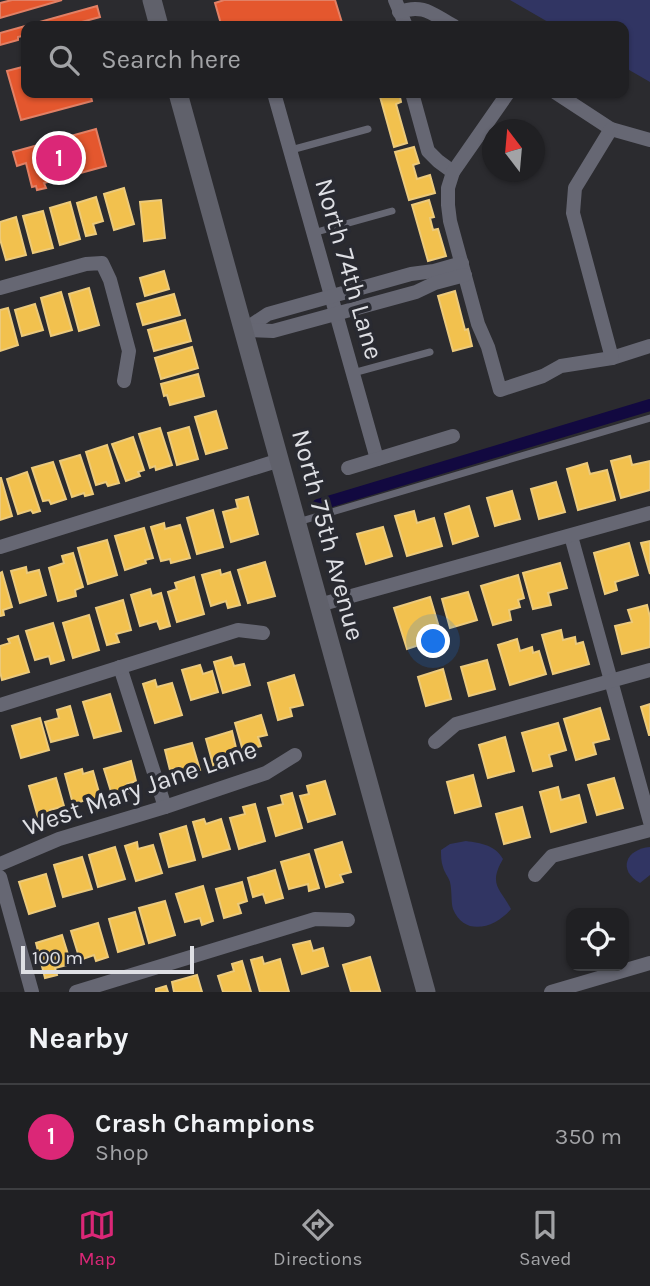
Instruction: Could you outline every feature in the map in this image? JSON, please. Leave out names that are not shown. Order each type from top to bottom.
[{"type":"main road","points":[[152,0],[158,21]]},
{"type":"main road","name":"North 75th Avenue","points":[[179,98],[426,992]]},
{"type":"street","points":[[397,6],[422,8],[444,21]]},
{"type":"street","points":[[428,21],[433,15]]},
{"type":"street","name":"North 74th Lane","points":[[275,98],[377,459]]},
{"type":"street","points":[[413,98],[428,151],[453,172]]},
{"type":"street","points":[[505,98],[453,172],[448,188],[448,205],[463,269],[500,390],[543,376],[561,366],[612,358],[650,346]]},
{"type":"street","points":[[563,98],[611,130],[650,140]]},
{"type":"street","points":[[611,130],[575,188],[573,213],[612,358]]},
{"type":"street","points":[[0,288],[86,264],[102,263],[110,280],[129,351],[124,380]]},
{"type":"street","points":[[244,330],[268,314],[331,296],[411,274],[463,269]]},
{"type":"street","points":[[244,330],[274,331],[416,292],[463,269]]},
{"type":"street","points":[[411,274],[416,292]]},
{"type":"street","points":[[348,468],[453,436]]},
{"type":"street","points":[[0,547],[280,460]]},
{"type":"street","points":[[319,605],[650,513]]},
{"type":"street","points":[[571,536],[650,822]]},
{"type":"street","points":[[0,705],[238,630],[263,633]]},
{"type":"street","points":[[120,667],[164,807]]},
{"type":"street","points":[[435,742],[456,724],[650,670]]},
{"type":"street","name":"West Mary Jane Lane","points":[[0,864],[59,839],[266,773],[295,755]]},
{"type":"street","points":[[535,874],[552,856],[650,830]]},
{"type":"street","points":[[0,877],[32,992]]},
{"type":"street","points":[[76,992],[315,919],[348,920]]},
{"type":"street","points":[[551,992],[650,963]]},
{"type":"lane","points":[[290,150],[368,129]]},
{"type":"lane","points":[[313,233],[392,211]]},
{"type":"lane","points":[[353,374],[430,352]]},
{"type":"lane","points":[[297,523],[650,418]]},
{"type":"shaded area","points":[[510,0],[650,0],[650,82],[629,70],[629,21],[546,21]]},
{"type":"shaded area","points":[[466,841],[492,848],[503,859],[496,881],[511,909],[497,921],[481,927],[465,924],[458,918],[453,909],[450,882],[442,863],[441,850],[450,844]]},
{"type":"shaded area","points":[[650,847],[650,875],[640,883],[628,872],[627,861],[635,852]]},
{"type":"building: Homes","points":[[380,98],[400,98],[401,102],[396,104],[407,143],[394,147]]},
{"type":"building: Homes","points":[[414,147],[419,163],[413,165],[417,179],[430,175],[435,193],[409,200],[395,152]]},
{"type":"building: Homes","points":[[124,188],[134,224],[114,230],[104,194]]},
{"type":"building: Homes","points":[[96,197],[103,221],[93,224],[96,234],[86,236],[77,203]]},
{"type":"building: Homes","points":[[161,200],[165,238],[144,241],[140,202]]},
{"type":"building: Homes","points":[[429,200],[434,217],[430,218],[433,230],[438,229],[446,256],[428,261],[412,205]]},
{"type":"building: Homes","points":[[70,202],[80,239],[60,245],[50,208]]},
{"type":"building: Homes","points":[[43,211],[53,248],[33,253],[23,216]]},
{"type":"building: Homes","points":[[16,217],[26,255],[6,260],[0,239],[0,222]]},
{"type":"building: Homes","points":[[164,271],[169,289],[145,296],[140,278]]},
{"type":"building: Homes","points":[[89,288],[99,325],[79,331],[69,294]]},
{"type":"building: Homes","points":[[455,291],[472,346],[453,351],[438,296]]},
{"type":"building: Homes","points":[[61,292],[72,330],[51,336],[41,298]]},
{"type":"building: Homes","points":[[174,294],[180,315],[143,325],[137,304]]},
{"type":"building: Homes","points":[[35,304],[43,330],[22,336],[15,310]]},
{"type":"building: Homes","points":[[8,308],[18,345],[0,351],[0,310]]},
{"type":"building: Homes","points":[[185,320],[191,341],[154,351],[148,330]]},
{"type":"building: Homes","points":[[192,347],[198,368],[161,379],[155,358]]},
{"type":"building: Homes","points":[[198,374],[204,396],[170,405],[161,384]]},
{"type":"building: Homes","points":[[216,411],[227,448],[206,454],[195,417]]},
{"type":"building: Homes","points":[[189,427],[198,459],[177,465],[168,433]]},
{"type":"building: Homes","points":[[160,428],[172,465],[156,470],[155,466],[150,468],[139,434]]},
{"type":"building: Homes","points":[[133,437],[144,470],[138,472],[140,476],[126,481],[112,444]]},
{"type":"building: Homes","points":[[107,445],[119,483],[108,486],[106,482],[96,485],[86,452]]},
{"type":"building: Homes","points":[[80,455],[93,494],[85,496],[84,493],[72,497],[60,461]]},
{"type":"building: Homes","points":[[630,456],[632,465],[650,461],[650,490],[621,498],[611,461]]},
{"type":"building: Homes","points":[[53,462],[66,499],[51,504],[49,500],[43,501],[32,468]]},
{"type":"building: Homes","points":[[587,463],[590,474],[607,470],[615,500],[578,510],[567,469]]},
{"type":"building: Homes","points":[[27,472],[40,511],[33,513],[31,510],[18,514],[7,479]]},
{"type":"building: Homes","points":[[0,478],[12,516],[0,520]]},
{"type":"building: Homes","points":[[556,482],[565,512],[539,519],[531,489]]},
{"type":"building: Homes","points":[[512,491],[520,519],[495,526],[487,498]]},
{"type":"building: Homes","points":[[248,497],[258,534],[231,542],[223,512],[238,508],[236,500]]},
{"type":"building: Homes","points":[[469,506],[478,536],[453,544],[445,514]]},
{"type":"building: Homes","points":[[213,510],[223,547],[197,554],[187,518]]},
{"type":"building: Homes","points":[[414,511],[417,523],[434,518],[442,546],[407,556],[395,516]]},
{"type":"building: Homes","points":[[164,523],[165,529],[180,525],[190,558],[171,563],[170,559],[161,561],[151,527]]},
{"type":"building: Homes","points":[[383,527],[392,556],[366,564],[357,534]]},
{"type":"building: Homes","points":[[144,528],[153,558],[125,570],[115,536]]},
{"type":"building: Homes","points":[[107,540],[117,575],[88,584],[78,548]]},
{"type":"building: Homes","points":[[650,541],[650,574],[641,543]]},
{"type":"building: Homes","points":[[629,543],[638,575],[615,582],[617,590],[605,594],[594,553]]},
{"type":"building: Homes","points":[[73,553],[83,587],[75,590],[76,596],[58,601],[49,568],[64,563],[62,556]]},
{"type":"building: Homes","points":[[265,562],[275,596],[248,603],[238,570]]},
{"type":"building: Homes","points":[[560,563],[567,588],[548,593],[551,605],[533,609],[523,573]]},
{"type":"building: Homes","points":[[26,567],[27,573],[39,570],[46,595],[20,603],[11,571]]},
{"type":"building: Homes","points":[[220,570],[221,575],[230,572],[240,605],[228,608],[226,601],[211,606],[202,575]]},
{"type":"building: Homes","points":[[2,572],[12,607],[3,610],[4,615],[0,616],[0,573]]},
{"type":"building: Homes","points":[[518,575],[524,598],[518,600],[520,607],[509,610],[511,620],[493,625],[481,586]]},
{"type":"building: Homes","points":[[194,577],[204,614],[177,622],[168,592],[177,589],[175,583]]},
{"type":"building: Homes","points":[[150,589],[152,596],[161,593],[170,626],[160,629],[157,621],[140,626],[131,595]]},
{"type":"building: Homes","points":[[468,592],[477,620],[450,628],[442,599]]},
{"type":"building: Homes","points":[[430,597],[439,627],[422,633],[425,643],[407,649],[394,608]]},
{"type":"building: Homes","points":[[123,600],[131,630],[116,634],[119,642],[107,645],[96,608]]},
{"type":"building: Homes","points":[[647,605],[650,617],[650,647],[622,654],[615,626],[632,622],[628,610]]},
{"type":"building: Homes","points":[[89,615],[99,650],[73,658],[63,623]]},
{"type":"building: Homes","points":[[53,623],[64,660],[51,664],[49,656],[35,660],[26,631]]},
{"type":"building: Homes","points":[[561,630],[563,640],[575,637],[576,644],[583,642],[589,664],[553,674],[542,635]]},
{"type":"building: Homes","points":[[18,636],[29,672],[2,680],[0,646],[10,643],[8,639]]},
{"type":"building: Homes","points":[[517,639],[520,651],[532,647],[533,653],[539,651],[546,674],[510,685],[498,645]]},
{"type":"building: Homes","points":[[231,657],[234,666],[244,664],[250,685],[223,693],[214,662]]},
{"type":"building: Homes","points":[[487,660],[495,689],[469,696],[461,667]]},
{"type":"building: Homes","points":[[200,665],[203,674],[212,671],[218,692],[191,700],[182,670]]},
{"type":"building: Homes","points":[[443,669],[451,699],[426,706],[418,677]]},
{"type":"building: Homes","points":[[294,675],[303,705],[290,708],[292,716],[278,720],[268,683]]},
{"type":"building: Homes","points":[[155,680],[157,687],[172,683],[182,715],[155,723],[143,684]]},
{"type":"building: Homes","points":[[110,694],[121,731],[94,738],[83,702]]},
{"type":"building: Homes","points":[[650,704],[650,735],[649,735],[641,707]]},
{"type":"building: Homes","points":[[70,706],[78,735],[51,742],[45,722],[59,718],[57,710]]},
{"type":"building: Homes","points":[[600,708],[609,739],[593,743],[596,754],[576,760],[564,719]]},
{"type":"building: Homes","points":[[261,715],[267,735],[258,737],[261,746],[243,751],[235,723]]},
{"type":"building: Homes","points":[[40,718],[49,750],[21,758],[12,726]]},
{"type":"building: Homes","points":[[558,723],[566,750],[549,755],[552,766],[533,771],[522,733]]},
{"type":"building: Homes","points":[[232,731],[237,752],[228,754],[231,763],[214,768],[206,739]]},
{"type":"building: Homes","points":[[505,737],[514,771],[488,778],[479,745]]},
{"type":"building: Homes","points":[[192,743],[200,770],[182,775],[180,767],[170,770],[165,750]]},
{"type":"building: Homes","points":[[131,761],[136,781],[127,784],[130,793],[113,798],[104,769]]},
{"type":"building: Homes","points":[[82,769],[83,774],[93,771],[102,803],[91,806],[89,799],[73,804],[65,774]]},
{"type":"building: Homes","points":[[473,775],[481,806],[455,813],[447,782]]},
{"type":"building: Homes","points":[[56,778],[64,806],[50,810],[52,817],[39,821],[29,786]]},
{"type":"building: Homes","points":[[614,778],[623,808],[597,815],[588,785]]},
{"type":"building: Homes","points":[[325,781],[335,814],[308,822],[300,796],[309,794],[307,786]]},
{"type":"building: Homes","points":[[558,787],[561,800],[579,795],[586,822],[551,832],[540,792]]},
{"type":"building: Homes","points":[[292,793],[302,828],[276,836],[268,808],[283,804],[281,796]]},
{"type":"building: Homes","points":[[255,804],[265,841],[239,849],[230,818],[245,814],[243,807]]},
{"type":"building: Homes","points":[[522,807],[530,837],[504,844],[496,814]]},
{"type":"building: Homes","points":[[204,819],[206,824],[221,819],[230,849],[203,857],[193,822]]},
{"type":"building: Homes","points":[[186,826],[195,860],[169,867],[160,834]]},
{"type":"building: Homes","points":[[137,842],[138,849],[153,845],[162,873],[136,881],[125,846]]},
{"type":"building: Homes","points":[[342,842],[351,872],[340,875],[343,882],[326,887],[315,850]]},
{"type":"building: Homes","points":[[115,847],[125,879],[98,887],[89,855]]},
{"type":"building: Homes","points":[[309,854],[319,888],[309,891],[308,884],[289,889],[281,862]]},
{"type":"building: Homes","points":[[82,857],[92,889],[63,897],[54,865]]},
{"type":"building: Homes","points":[[275,870],[283,898],[266,903],[263,894],[253,897],[248,878]]},
{"type":"building: Homes","points":[[46,874],[55,906],[29,914],[19,882]]},
{"type":"building: Homes","points":[[242,882],[247,901],[238,904],[241,913],[224,918],[216,889]]},
{"type":"building: Homes","points":[[203,886],[213,921],[202,925],[200,918],[185,922],[176,894]]},
{"type":"building: Homes","points":[[165,901],[175,935],[149,943],[139,908]]},
{"type":"building: Homes","points":[[135,912],[144,944],[118,952],[109,919]]},
{"type":"building: Homes","points":[[98,923],[108,957],[96,961],[94,955],[80,960],[71,931]]},
{"type":"building: Homes","points":[[62,935],[71,964],[55,968],[57,975],[45,978],[36,943]]},
{"type":"building: Homes","points":[[310,941],[313,951],[323,948],[328,966],[302,974],[293,945]]},
{"type":"building: Homes","points":[[262,957],[264,964],[280,959],[289,992],[260,992],[251,960]]},
{"type":"building: Homes","points":[[370,957],[380,991],[351,992],[343,965]]},
{"type":"building: Homes","points":[[242,961],[251,992],[223,992],[218,976],[234,971],[232,964]]},
{"type":"building: Homes","points":[[197,975],[202,992],[174,992],[172,982]]},
{"type":"building: Homes","points":[[166,986],[168,992],[156,992],[156,989]]},
{"type":"building: Shops","points":[[12,0],[62,0],[0,18],[0,3]]},
{"type":"building: Shops","points":[[224,0],[335,0],[341,21],[220,21],[215,3]]},
{"type":"building: Shops","points":[[97,6],[100,17],[85,21],[43,21]]},
{"type":"building: Shops","points":[[21,27],[18,40],[0,45],[0,33]]},
{"type":"building: Shops","points":[[21,67],[21,98],[91,98],[92,101],[21,120],[7,71]]},
{"type":"building: Shops","points":[[96,129],[106,166],[44,183],[46,188],[37,190],[36,186],[32,187],[26,163],[17,166],[13,152]]},
{"type":"waterway","points":[[318,505],[650,405]]},
{"type":"place","name":"Crash Champions","points":[[59,158]]}]
